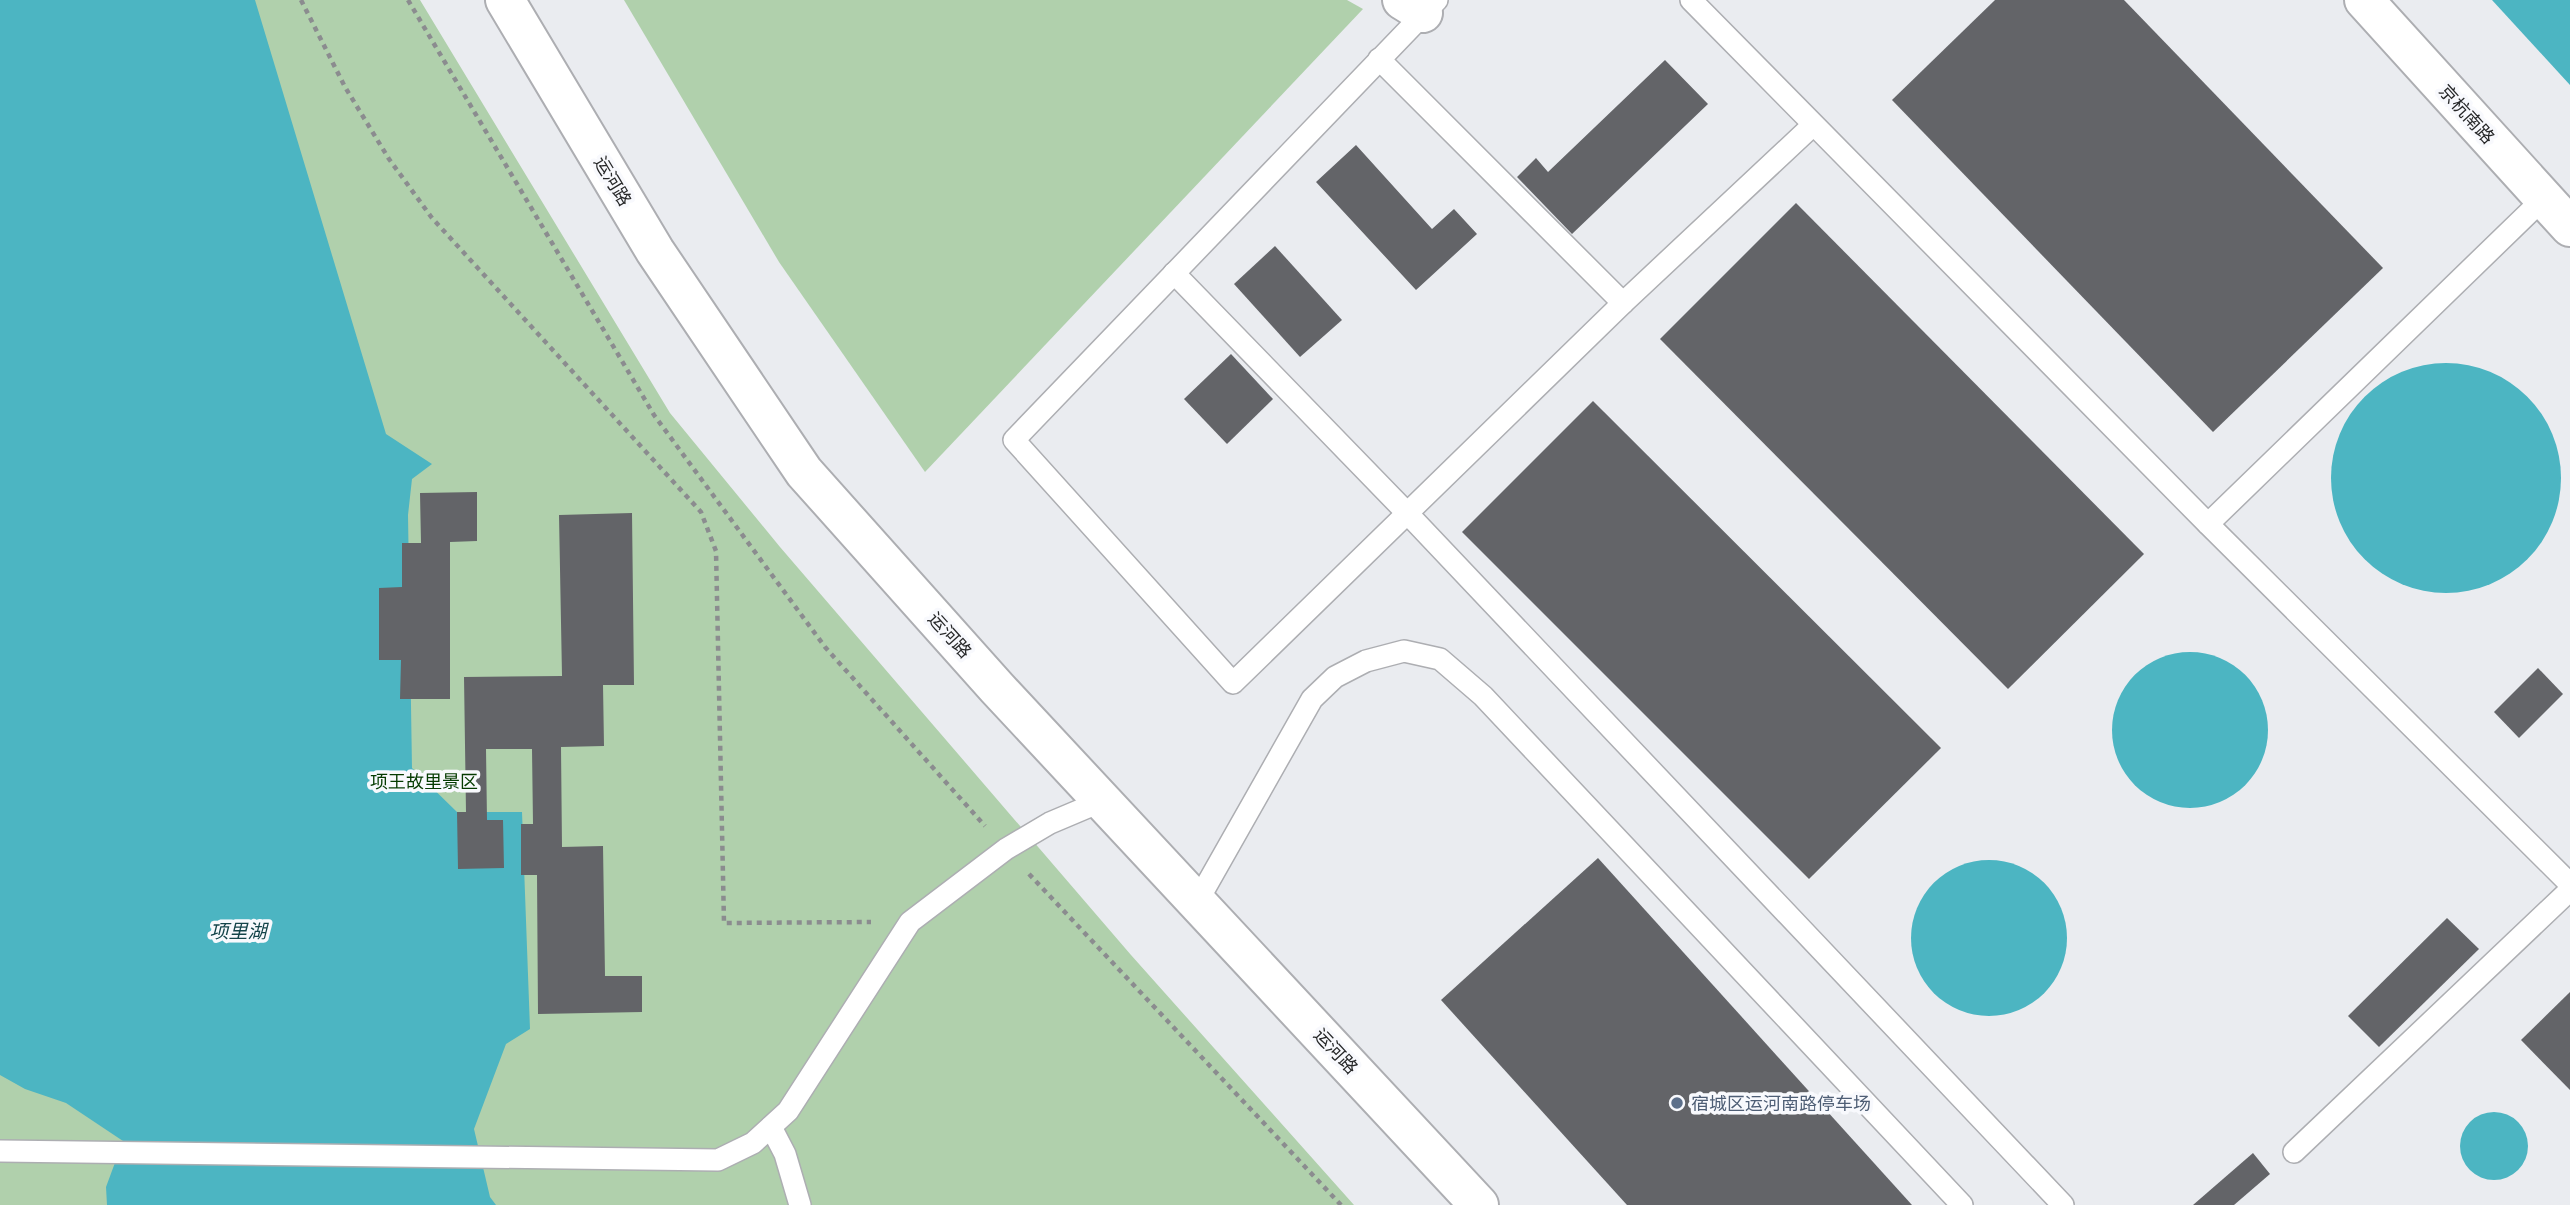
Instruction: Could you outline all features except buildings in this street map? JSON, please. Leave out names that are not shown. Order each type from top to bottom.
[{"type":"street","name":"运河路","points":[[505,0],[654,251],[804,472],[1102,802],[1479,1205]]},
{"type":"street","name":"京杭南路","points":[[2364,0],[2570,227]]},
{"type":"lane","points":[[1691,0],[1812,126],[2570,884]]},
{"type":"lane","points":[[1421,4],[1379,59],[1014,440],[1233,684],[1623,303],[1812,126]]},
{"type":"lane","points":[[1379,59],[1623,303]]},
{"type":"lane","points":[[2208,524],[2544,198]]},
{"type":"lane","points":[[1174,273],[1408,514],[2063,1205]]},
{"type":"lane","points":[[1197,902],[1312,699],[1335,677],[1366,661],[1404,650],[1440,659],[1483,696],[1962,1205]]},
{"type":"lane","points":[[0,1151],[99,1150],[719,1160],[753,1143],[788,1111],[910,922],[1006,849],[1050,823],[1102,802]]},
{"type":"lane","points":[[2294,1152],[2570,890]]},
{"type":"lane","points":[[771,1127],[785,1154],[800,1205]]},
{"type":"path","points":[[301,0],[345,87],[389,159],[432,218],[701,512],[716,551],[724,923],[910,922]]},
{"type":"path","points":[[408,0],[654,415],[825,648],[1006,849],[1341,1205]]},
{"type":"green space","name":"项王故里景区","points":[[0,0],[420,0],[670,413],[780,547],[1131,955],[1354,1205],[0,1205]]},
{"type":"green space","points":[[624,0],[1347,0],[1363,9],[925,472],[779,262]]},
{"type":"water","name":"项里湖","points":[[0,0],[255,0],[386,434],[432,464],[412,479],[408,515],[412,768],[457,812],[522,812],[530,1029],[506,1044],[474,1129],[490,1197],[496,1205],[107,1205],[106,1187],[123,1141],[66,1103],[25,1089],[0,1075]]},
{"type":"water","points":[[2492,0],[2570,0],[2570,85]]},
{"type":"water","points":[[2446,363],[2468,365],[2490,372],[2519,389],[2535,405],[2556,445],[2561,478],[2559,500],[2552,522],[2535,551],[2519,567],[2479,588],[2446,593],[2424,591],[2402,584],[2373,567],[2357,551],[2336,511],[2331,478],[2333,456],[2340,434],[2357,405],[2373,389],[2413,368]]},
{"type":"water","points":[[2190,652],[2220,658],[2245,675],[2262,700],[2268,730],[2262,760],[2245,785],[2220,802],[2190,808],[2160,802],[2135,785],[2118,760],[2112,730],[2118,700],[2135,675],[2160,658]]},
{"type":"water","points":[[1989,860],[2019,866],[2044,883],[2061,908],[2067,938],[2061,968],[2044,993],[2019,1010],[1989,1016],[1959,1010],[1934,993],[1917,968],[1911,938],[1917,908],[1934,883],[1959,866]]},
{"type":"water","points":[[2487,1112],[2501,1112],[2513,1117],[2523,1127],[2528,1146],[2523,1165],[2513,1175],[2501,1180],[2487,1180],[2475,1175],[2465,1165],[2460,1153],[2460,1139],[2465,1127],[2475,1117]]},
{"type":"place","name":"宿城区运河南路停车场","points":[[1677,1103]]}]
